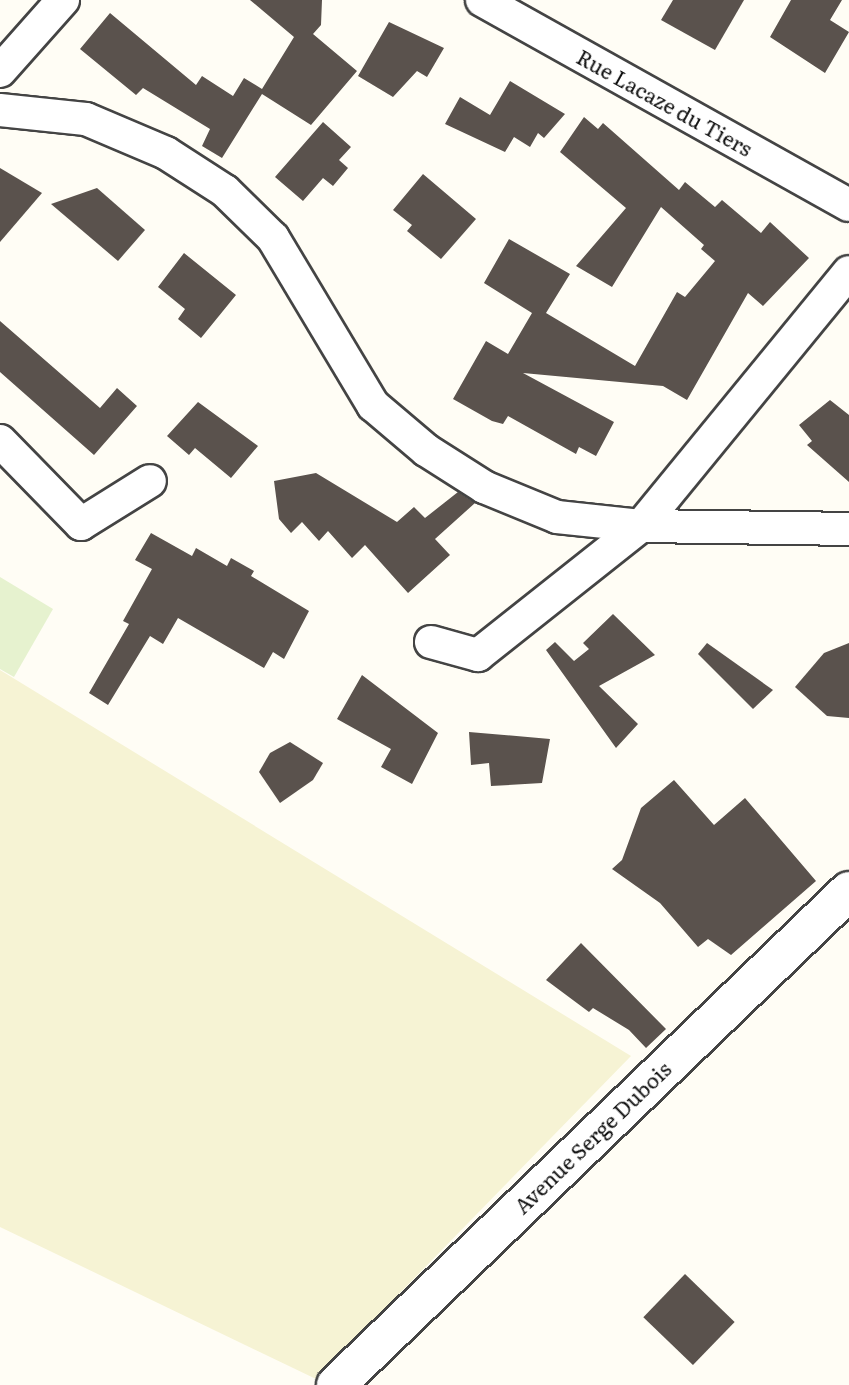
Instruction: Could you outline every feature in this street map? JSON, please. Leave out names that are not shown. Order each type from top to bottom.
[{"type":"street","points":[[0,71],[63,0]]},
{"type":"street","name":"Rue Lacaze du Tiers","points":[[482,0],[849,205]]},
{"type":"street","points":[[0,110],[86,119],[166,153],[216,185],[273,238],[373,405],[426,450],[484,486],[557,517],[641,526],[849,529]]},
{"type":"street","points":[[431,642],[478,655],[641,526],[849,272]]},
{"type":"street","points":[[0,441],[81,524],[150,481]]},
{"type":"street","name":"Avenue Serge Dubois","points":[[336,1385],[849,891]]},
{"type":"shaded area","points":[[0,670],[631,1056],[316,1379],[0,1227]]},
{"type":"green space","points":[[0,577],[53,609],[14,677],[0,669]]},
{"type":"building","points":[[250,0],[322,0],[321,25],[313,34],[357,71],[311,125],[262,94],[222,158],[202,146],[210,129],[143,88],[136,95],[80,49],[110,13],[196,85],[202,76],[233,96],[244,78],[262,89],[294,37]]},
{"type":"building","points":[[673,0],[744,0],[715,50],[661,20]]},
{"type":"building","points":[[791,0],[842,0],[830,20],[849,32],[825,73],[770,37]]},
{"type":"building","points":[[389,22],[444,48],[427,77],[417,71],[393,97],[358,76]]},
{"type":"building","points":[[510,81],[565,114],[544,138],[538,133],[530,147],[514,137],[505,152],[445,124],[460,97],[490,115]]},
{"type":"building","points":[[584,117],[598,129],[603,123],[679,190],[685,182],[715,207],[722,200],[761,233],[770,222],[809,258],[763,306],[748,293],[687,400],[663,386],[523,373],[614,422],[596,456],[579,447],[576,454],[508,416],[503,424],[492,421],[453,399],[486,341],[508,354],[532,313],[484,283],[509,239],[570,274],[546,313],[635,366],[677,292],[685,297],[715,261],[701,249],[704,245],[661,207],[612,287],[576,266],[626,208],[560,152]]},
{"type":"building","points":[[323,122],[351,147],[339,160],[348,168],[333,186],[323,178],[303,201],[275,177]]},
{"type":"building","points":[[0,168],[42,193],[0,242]]},
{"type":"building","points":[[423,174],[476,219],[441,259],[407,231],[412,225],[393,210]]},
{"type":"building","points":[[97,188],[145,230],[118,261],[51,204]]},
{"type":"building","points":[[184,253],[236,295],[201,338],[178,319],[185,309],[158,287]]},
{"type":"building","points":[[0,321],[100,408],[117,388],[137,406],[94,455],[0,372]]},
{"type":"building","points":[[830,400],[849,415],[849,482],[807,445],[812,441],[799,425]]},
{"type":"building","points":[[198,402],[258,446],[231,478],[195,448],[189,455],[167,436]]},
{"type":"building","points":[[316,473],[397,522],[414,507],[425,518],[458,492],[475,503],[435,539],[450,555],[408,593],[365,545],[352,558],[328,531],[319,541],[302,522],[291,533],[279,519],[274,481]]},
{"type":"building","points":[[151,533],[192,556],[196,548],[227,566],[231,558],[254,571],[251,576],[309,611],[284,659],[273,652],[264,668],[178,618],[163,644],[150,636],[108,705],[89,693],[129,624],[123,621],[152,569],[135,560]]},
{"type":"building","points":[[613,614],[655,655],[599,686],[638,724],[616,748],[546,650],[555,642],[574,661],[589,649],[583,643]]},
{"type":"building","points":[[707,643],[773,690],[753,709],[698,654]]},
{"type":"building","points":[[849,643],[849,718],[827,716],[795,687],[824,653]]},
{"type":"building","points":[[362,675],[438,733],[412,784],[381,767],[391,749],[337,719]]},
{"type":"building","points":[[469,732],[550,739],[542,783],[491,786],[489,763],[471,765]]},
{"type":"building","points":[[290,742],[323,763],[313,780],[280,803],[259,772],[270,753]]},
{"type":"building","points":[[674,780],[714,825],[745,798],[816,881],[731,955],[708,939],[698,947],[660,903],[612,869],[622,860],[641,808]]},
{"type":"building","points":[[581,943],[666,1029],[646,1048],[629,1030],[593,1008],[589,1012],[546,980]]},
{"type":"building","points":[[685,1274],[735,1322],[693,1365],[643,1317]]}]
